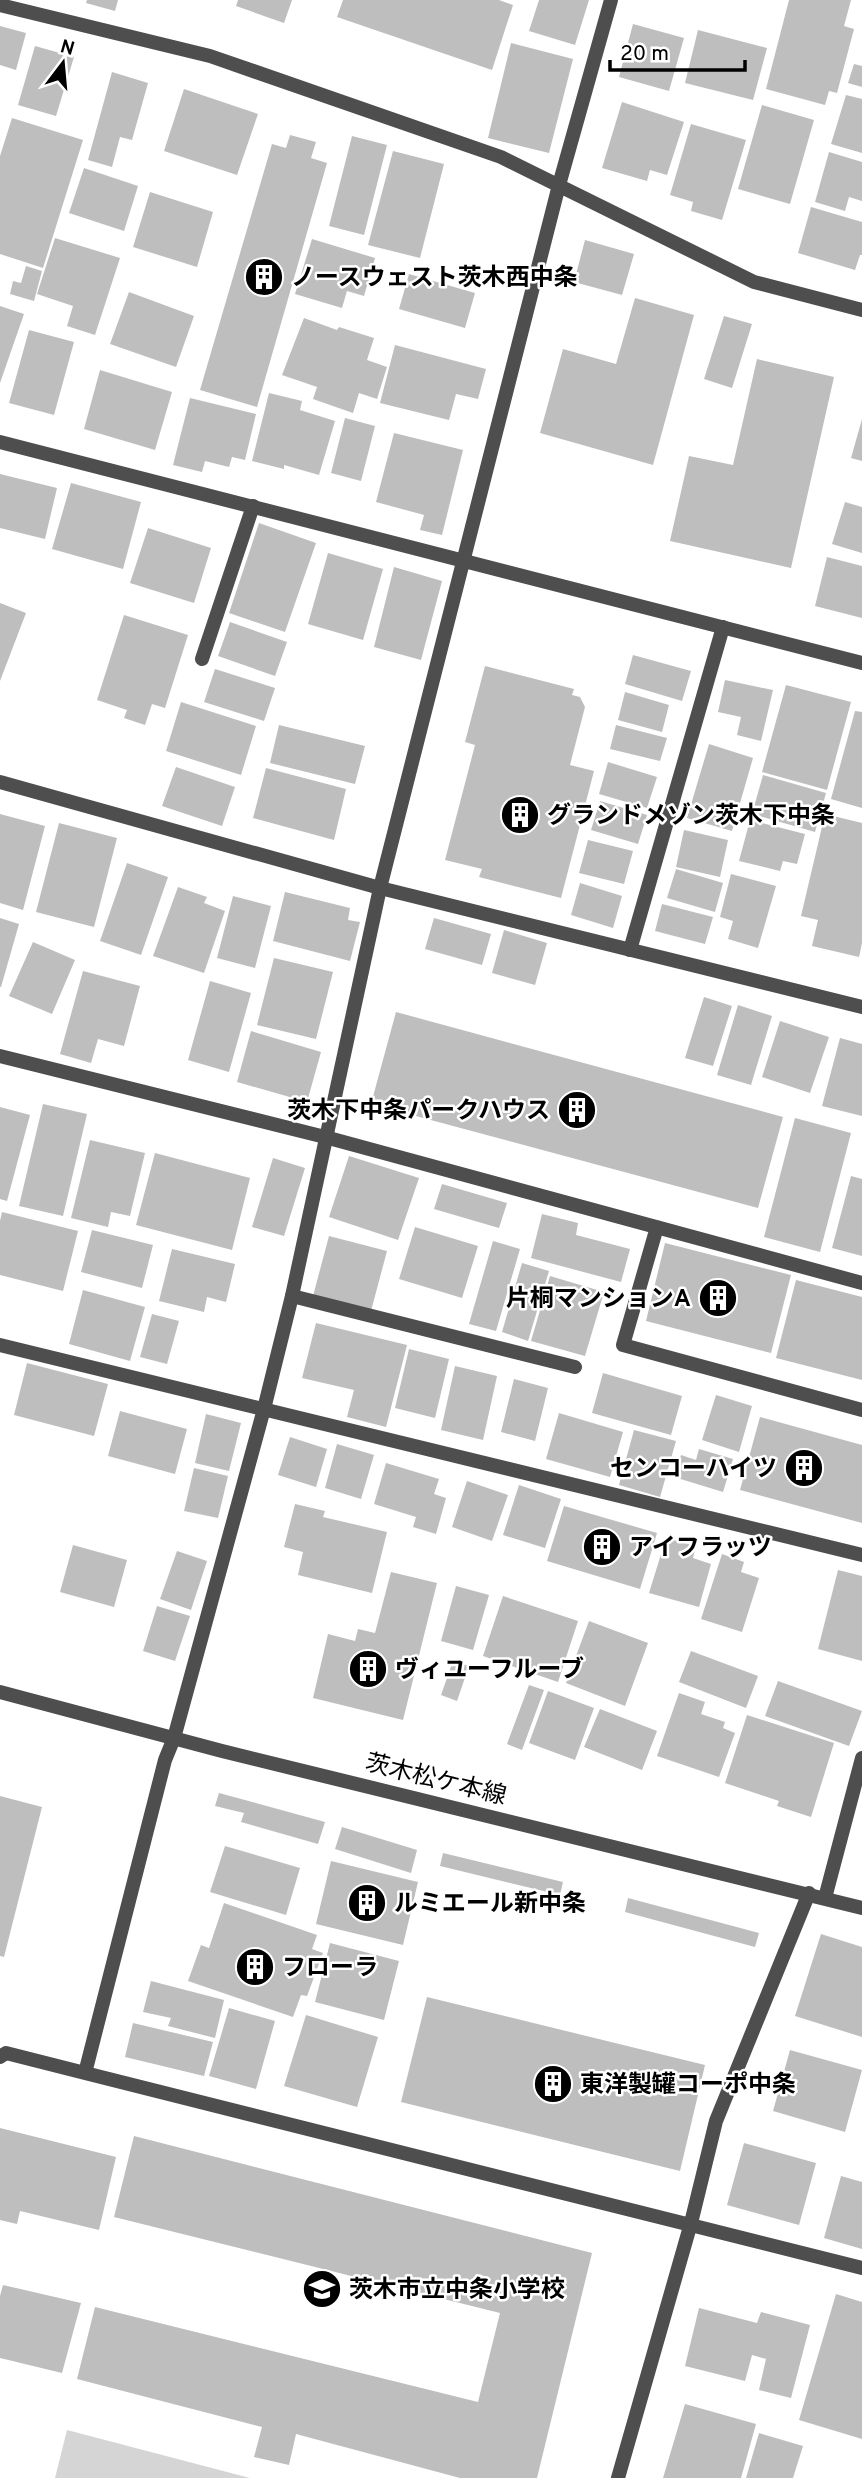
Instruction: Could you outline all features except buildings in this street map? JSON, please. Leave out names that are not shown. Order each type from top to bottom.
[{"type":"street","points":[[85,2073],[165,1760],[174,1738],[264,1409],[292,1296],[380,888],[559,185],[611,0]]},
{"type":"street","points":[[0,5],[210,56],[501,157],[754,282],[862,310]]},
{"type":"street","points":[[0,442],[862,663]]},
{"type":"street","points":[[202,659],[253,506]]},
{"type":"street","points":[[630,950],[723,627]]},
{"type":"street","points":[[0,782],[380,888],[862,1007]]},
{"type":"street","points":[[0,1056],[325,1137],[862,1283]]},
{"type":"street","points":[[657,1227],[623,1345],[862,1410]]},
{"type":"street","points":[[292,1296],[575,1367]]},
{"type":"street","points":[[0,1345],[862,1555]]},
{"type":"street","name":"茨木松ケ本線","points":[[0,1692],[174,1738],[862,1908]]},
{"type":"street","points":[[825,1898],[862,1758]]},
{"type":"street","points":[[618,2478],[691,2224],[716,2121],[809,1893]]},
{"type":"street","points":[[0,2057],[6,2053],[862,2268]]},
{"type":"shaded area","points":[[67,2430],[250,2478],[55,2478]]},
{"type":"place","name":"ノースウェスト茨木西中条","points":[[264,277]]},
{"type":"place","name":"グランドメゾン茨木下中条","points":[[520,815]]},
{"type":"place","name":"茨木下中条パークハウス","points":[[577,1110]]},
{"type":"place","name":"片桐マンションA","points":[[718,1298]]},
{"type":"place","name":"センコーハイツ","points":[[804,1468]]},
{"type":"place","name":"アイフラッツ","points":[[602,1547]]},
{"type":"place","name":"ヴィユーフルーブ","points":[[368,1669]]},
{"type":"place","name":"ルミエール新中条","points":[[367,1903]]},
{"type":"place","name":"フローラ","points":[[255,1967]]},
{"type":"place","name":"東洋製罐コーポ中条","points":[[553,2084]]},
{"type":"place","name":"茨木市立中条小学校","points":[[322,2289]]}]
